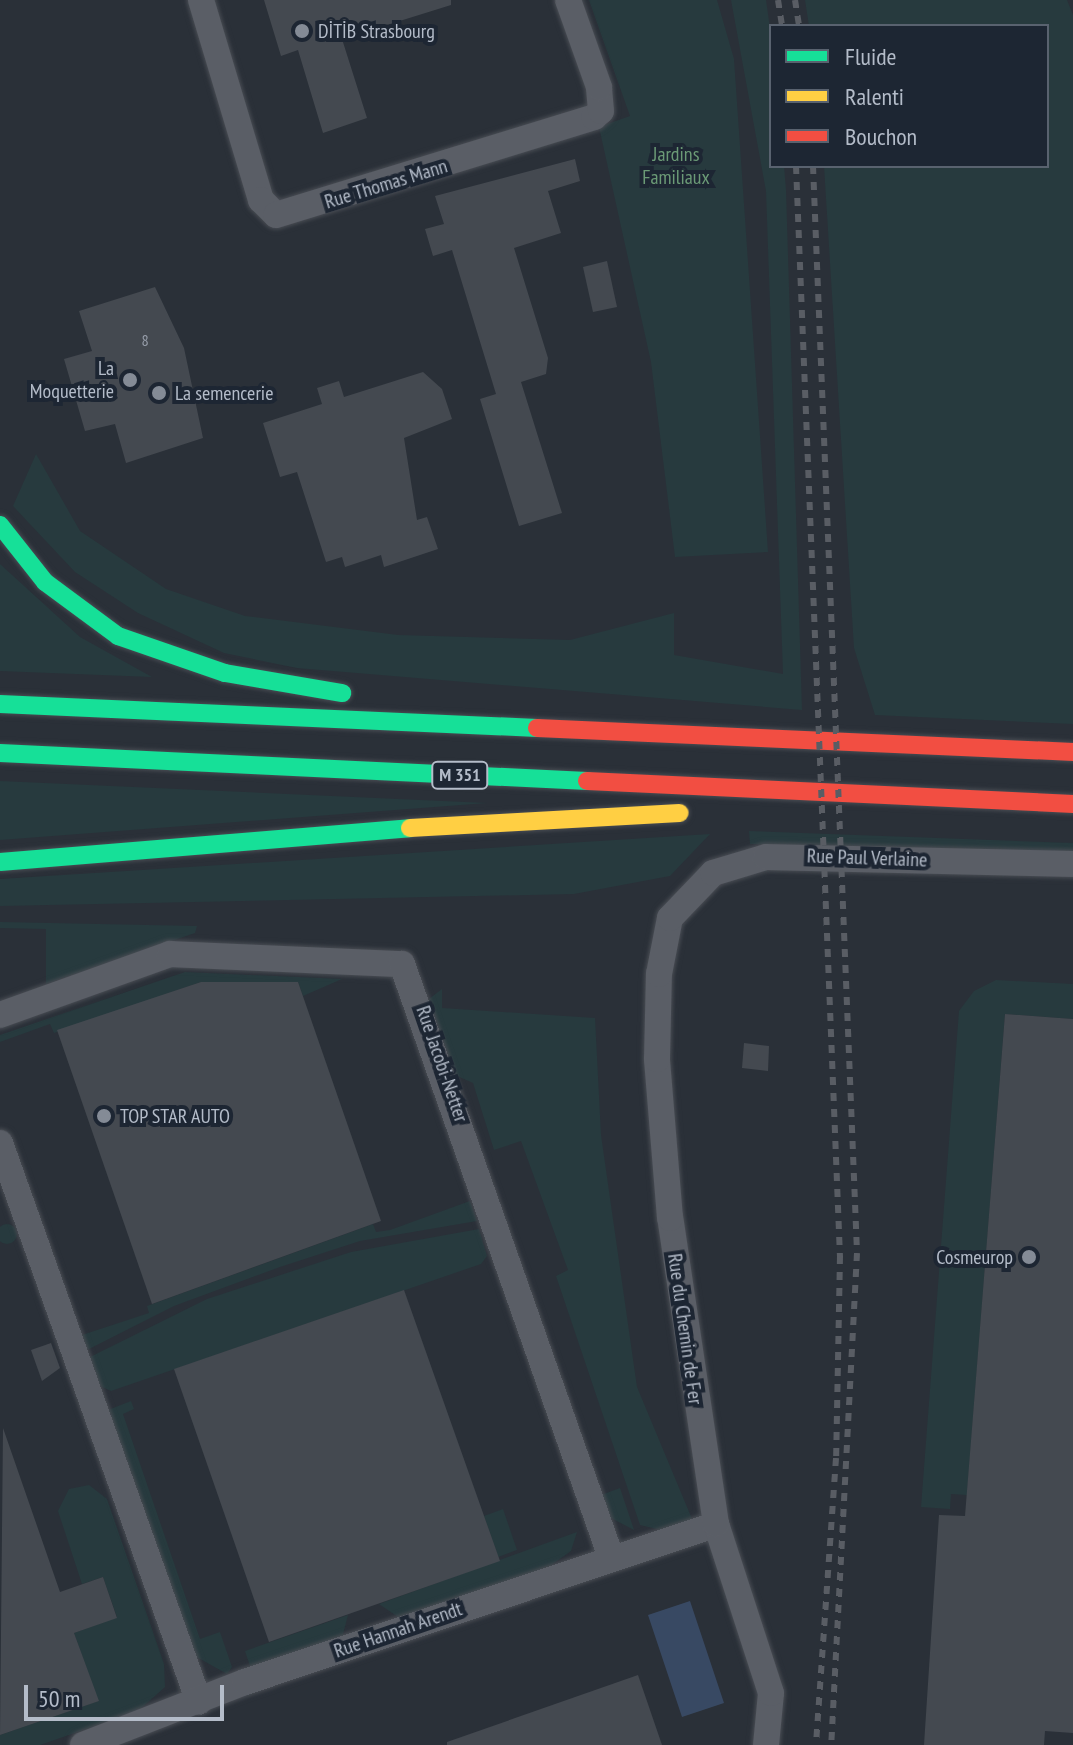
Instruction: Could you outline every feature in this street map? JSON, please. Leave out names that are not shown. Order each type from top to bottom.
[{"type":"highway","points":[[0,525],[45,582],[118,636],[225,673],[365,696]]},
{"type":"highway","points":[[393,699],[745,743]]},
{"type":"highway","points":[[0,704],[745,743],[1073,752]]},
{"type":"highway","name":"M 351","points":[[0,753],[1073,804]]},
{"type":"highway","points":[[816,813],[919,799]]},
{"type":"highway","points":[[0,862],[367,830],[697,814]]},
{"type":"street","name":"Rue Thomas Mann","points":[[201,0],[261,200],[276,215],[594,117],[601,111],[599,87],[568,0]]},
{"type":"street","name":"Rue Paul Verlaine","points":[[677,907],[713,873],[766,857],[1073,864]]},
{"type":"street","name":"Rue du Chemin de Fer","points":[[677,907],[659,974],[660,1116],[716,1524],[771,1693],[766,1745]]},
{"type":"street","name":"Rue Jacobi-Netter","points":[[0,1015],[170,954],[402,964],[611,1557]]},
{"type":"street","points":[[0,1143],[199,1702]]},
{"type":"street","name":"Rue Hannah Arendt","points":[[83,1745],[611,1557],[716,1524]]},
{"type":"green space","name":"Jardins Familiaux","points":[[589,0],[717,0],[734,59],[768,552],[675,557],[651,362],[599,127],[630,116]]},
{"type":"green space","points":[[731,0],[766,0],[769,24],[769,168],[784,168],[802,710],[297,668],[224,653],[138,613],[75,572],[13,506],[36,454],[80,531],[166,589],[245,616],[398,635],[570,640],[674,613],[674,655],[783,674],[766,191]]},
{"type":"green space","points":[[805,0],[1067,0],[1073,15],[1073,724],[875,715],[854,648],[824,168],[1049,168],[1049,24],[809,24]]},
{"type":"green space","points":[[0,564],[80,637],[152,677],[0,671]]},
{"type":"green space","points":[[0,781],[487,803],[0,840]]},
{"type":"green space","points":[[749,831],[1073,843],[1073,853],[750,844]]},
{"type":"green space","points":[[710,834],[670,876],[574,894],[0,906],[0,879]]},
{"type":"green space","points":[[0,922],[197,926],[195,933],[46,984],[46,929],[0,928]]},
{"type":"green space","points":[[185,972],[342,979],[303,996],[298,982],[201,982],[54,1033],[50,1024],[0,1042],[0,1035]]},
{"type":"green space","points":[[996,980],[1073,984],[1073,1019],[1005,1014],[967,1495],[951,1494],[950,1509],[921,1507],[959,1011],[974,991]]},
{"type":"green space","points":[[442,989],[442,1008],[595,1018],[601,1135],[637,1387],[692,1519],[661,1530],[640,1525],[556,1276],[568,1270],[521,1141],[494,1150],[473,1083],[455,1075],[429,999]]},
{"type":"green space","points":[[470,1201],[477,1221],[360,1241],[280,1267],[174,1306],[87,1350],[82,1335],[149,1313],[147,1306],[373,1224],[376,1232],[390,1230]]},
{"type":"green space","points":[[3,1225],[11,1225],[16,1230],[16,1238],[11,1243],[-1,1240],[-1,1228]]},
{"type":"green space","points":[[479,1229],[487,1256],[481,1264],[111,1391],[100,1386],[90,1357],[207,1299],[351,1252]]},
{"type":"green space","points":[[131,1401],[134,1409],[123,1414],[200,1639],[220,1632],[232,1667],[227,1674],[195,1656],[108,1410]]},
{"type":"green space","points":[[89,1485],[107,1499],[164,1664],[165,1687],[138,1711],[40,1745],[0,1745],[0,1735],[98,1701],[74,1633],[117,1617],[103,1577],[82,1584],[58,1511],[69,1489]]},
{"type":"green space","points":[[620,1488],[634,1530],[611,1518],[601,1495]]},
{"type":"green space","points":[[503,1509],[517,1550],[498,1557],[484,1516]]},
{"type":"green space","points":[[577,1532],[571,1551],[550,1566],[401,1619],[379,1604]]},
{"type":"green space","points":[[348,1615],[342,1638],[251,1669],[245,1651]]},
{"type":"water","points":[[690,1601],[724,1703],[682,1717],[648,1615]]},
{"type":"building","points":[[264,0],[451,0],[451,5],[342,39],[367,118],[323,133],[298,50],[281,56]]},
{"type":"building","points":[[575,159],[580,181],[548,191],[561,233],[514,248],[548,358],[546,374],[521,382],[562,513],[519,526],[480,399],[496,394],[452,250],[433,256],[425,229],[444,224],[435,196]]},
{"type":"building","points":[[607,261],[617,307],[593,312],[583,267]]},
{"type":"building","name":"La Moquetterie","points":[[155,287],[184,348],[203,438],[126,463],[115,424],[85,431],[64,359],[92,351],[79,311]]},
{"type":"building","points":[[423,372],[442,389],[452,419],[404,438],[417,520],[427,517],[438,549],[384,567],[381,555],[345,567],[342,557],[326,562],[297,472],[280,477],[263,423],[322,404],[317,388],[339,381],[344,397]]},
{"type":"building","points":[[201,982],[298,982],[381,1221],[152,1304],[57,1030]]},
{"type":"building","name":"Cosmeurop","points":[[1005,1014],[1073,1019],[1073,1733],[1045,1731],[1044,1745],[924,1745],[939,1515],[965,1516]]},
{"type":"building","points":[[744,1043],[769,1046],[768,1071],[742,1068]]},
{"type":"building","points":[[404,1290],[500,1561],[269,1642],[174,1369]]},
{"type":"building","points":[[51,1343],[60,1368],[42,1381],[31,1350]]},
{"type":"building","points":[[3,1428],[60,1592],[103,1577],[117,1618],[74,1633],[99,1701],[0,1735]]},
{"type":"building","points":[[638,1675],[662,1745],[447,1745],[447,1742]]},
{"type":"railway","points":[[778,0],[782,24]]},
{"type":"railway","points":[[795,0],[799,24]]},
{"type":"railway","points":[[796,168],[840,1256],[836,1458],[816,1745]]},
{"type":"railway","points":[[813,168],[857,1253],[831,1745]]},
{"type":"traffic: fast","points":[[0,525],[45,582],[118,636],[225,673],[342,693]]},
{"type":"traffic: fast","points":[[0,704],[537,728]]},
{"type":"traffic: fast","points":[[0,753],[587,781]]},
{"type":"traffic: fast","points":[[0,862],[410,828]]},
{"type":"traffic: slow","points":[[410,828],[680,813]]},
{"type":"traffic: jam","points":[[537,728],[1073,752]]},
{"type":"traffic: jam","points":[[587,781],[1073,804]]},
{"type":"place","name":"DİTİB Strasbourg","points":[[302,31]]},
{"type":"place","name":"La Moquetterie","points":[[130,380]]},
{"type":"place","name":"La semencerie","points":[[159,393]]},
{"type":"place","name":"TOP STAR AUTO","points":[[104,1116]]},
{"type":"place","name":"Cosmeurop","points":[[1029,1257]]}]
